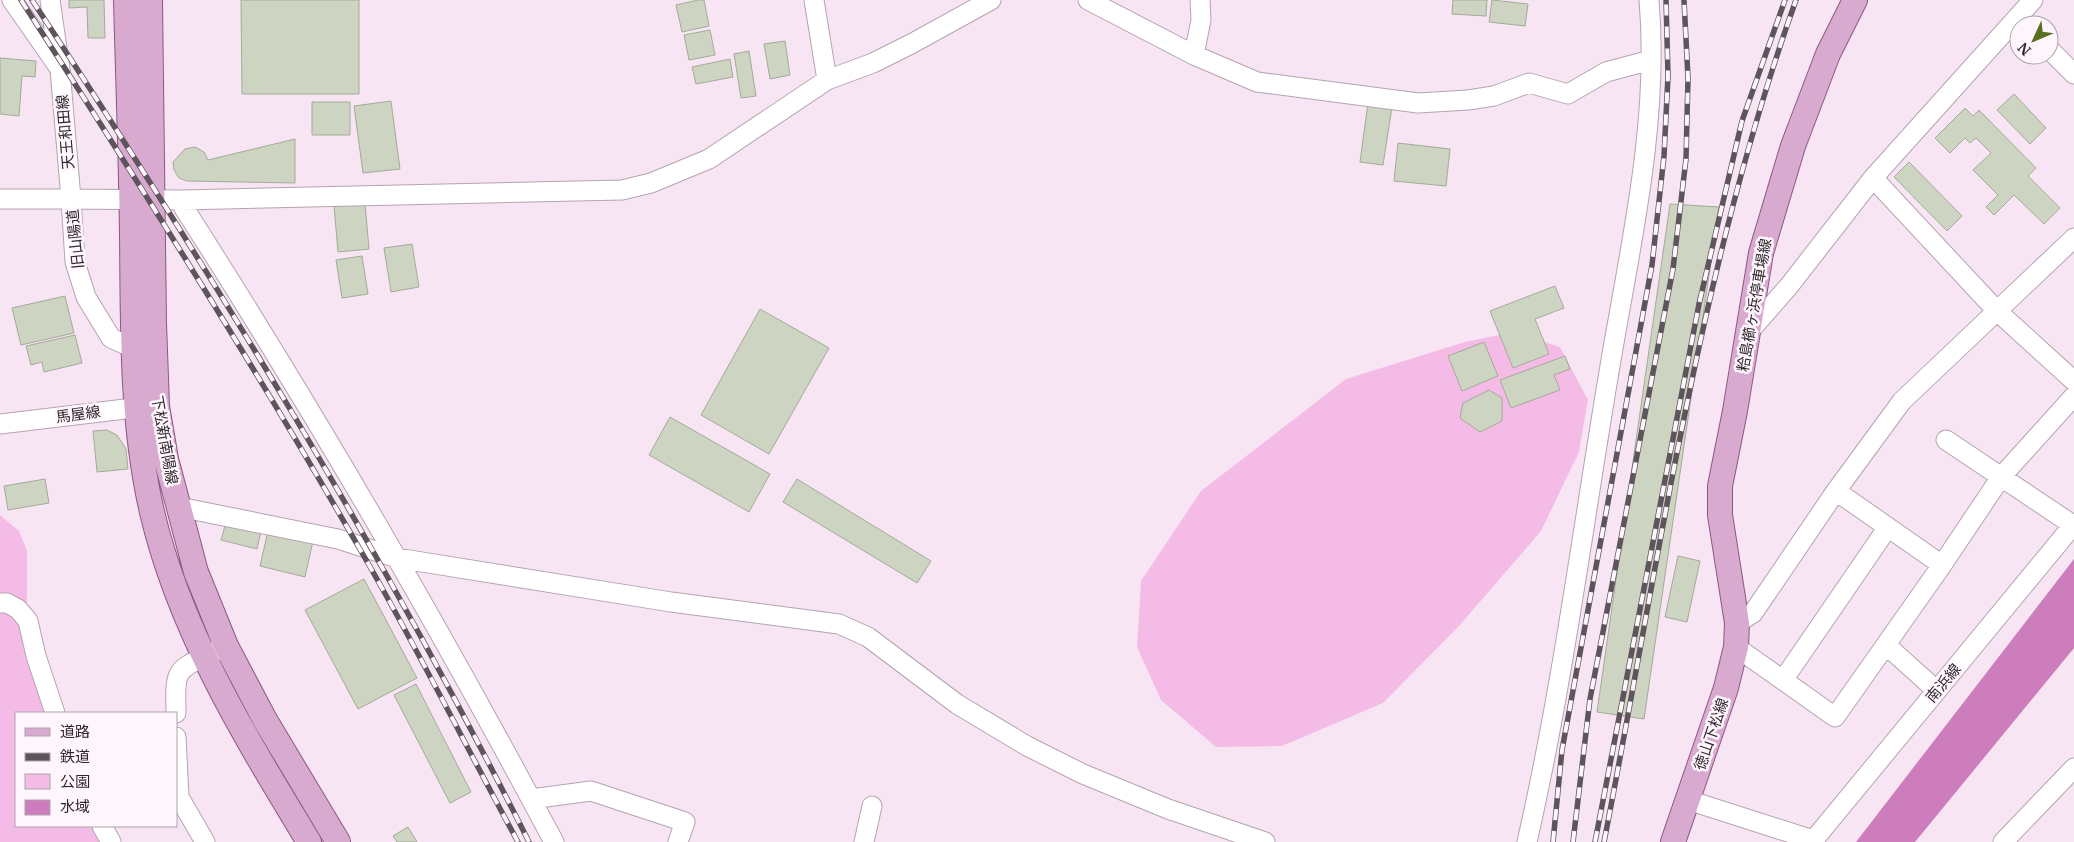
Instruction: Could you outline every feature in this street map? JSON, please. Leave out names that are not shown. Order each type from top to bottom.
[{"type":"main road","name":"下松新南陽線","points":[[126,0],[141,199],[152,512],[174,580],[204,657],[242,731],[309,842]]},
{"type":"main road","name":"下松新南陽線","points":[[150,0],[133,348],[147,406],[166,460],[196,572],[226,646],[265,720],[338,842]]},
{"type":"main road","name":"粭島櫛ヶ浜停車場線","points":[[1737,623],[1720,515],[1720,486],[1735,411],[1760,254],[1793,146],[1828,54],[1855,0]]},
{"type":"main road","name":"徳山下松線","points":[[1673,842],[1726,688],[1736,647],[1737,623]]},
{"type":"street","name":"天王和田線","points":[[12,0],[60,69],[71,199]]},
{"type":"street","points":[[50,0],[60,69]]},
{"type":"street","points":[[814,0],[827,80]]},
{"type":"street","points":[[0,199],[182,200],[622,190],[651,183],[709,159],[827,80],[872,63],[911,44],[991,0]]},
{"type":"street","points":[[1089,0],[1194,55],[1257,82],[1418,103],[1468,100],[1494,96],[1529,83],[1568,94],[1606,72],[1651,60]]},
{"type":"street","points":[[1194,55],[1201,20],[1200,0]]},
{"type":"street","points":[[1527,842],[1545,765],[1608,376],[1643,182],[1651,60],[1649,0]]},
{"type":"street","points":[[2025,15],[2034,0]]},
{"type":"street","points":[[1746,334],[1789,286],[1874,178],[2009,34]]},
{"type":"street","points":[[2059,59],[2074,74]]},
{"type":"street","points":[[1874,178],[1997,311],[2074,381]]},
{"type":"street","name":"旧山陽道","points":[[71,199],[75,262],[86,297],[111,338],[133,348]]},
{"type":"street","points":[[182,200],[184,208],[280,357],[397,558],[554,842]]},
{"type":"street","points":[[1737,623],[1753,613],[1836,491],[1902,401],[2074,238]]},
{"type":"street","points":[[1736,647],[1835,717],[1942,565],[2001,477],[2074,396]]},
{"type":"street","name":"馬屋線","points":[[0,424],[147,406]]},
{"type":"street","points":[[1946,440],[2073,525]]},
{"type":"street","points":[[1836,491],[1942,565]]},
{"type":"street","points":[[179,507],[338,539],[397,558],[670,602],[839,624],[868,636],[957,704],[1027,746],[1083,774],[1168,809],[1265,842]]},
{"type":"street","name":"南浜線","points":[[1812,841],[2073,525]]},
{"type":"street","points":[[1782,680],[1888,527]]},
{"type":"street","points":[[0,603],[7,603],[18,609],[28,621],[36,656],[54,712]]},
{"type":"street","points":[[1886,645],[1936,690]]},
{"type":"street","points":[[176,712],[175,678],[184,668],[226,646]]},
{"type":"street","points":[[2004,842],[2074,768]]},
{"type":"street","points":[[178,776],[179,796],[205,842]]},
{"type":"street","points":[[531,799],[591,791],[685,822],[678,842]]},
{"type":"street","points":[[1688,800],[1812,841]]},
{"type":"street","points":[[864,842],[872,806]]},
{"type":"street","points":[[103,827],[111,842]]},
{"type":"green space","points":[[1514,332],[1560,347],[1588,400],[1579,452],[1541,531],[1459,626],[1383,703],[1282,746],[1216,747],[1161,700],[1137,647],[1141,581],[1201,491],[1346,379],[1465,342]]},
{"type":"green space","points":[[0,515],[19,531],[27,551],[27,615],[55,712],[15,712],[15,827],[99,827],[104,842],[0,842]]},
{"type":"water","points":[[2074,559],[2074,648],[1915,842],[1856,842]]},
{"type":"building","points":[[69,0],[104,0],[105,38],[88,38],[87,7],[69,8]]},
{"type":"building","points":[[241,0],[359,0],[359,94],[242,94]]},
{"type":"building","points":[[704,0],[709,26],[682,32],[676,5]]},
{"type":"building","points":[[1453,0],[1487,0],[1486,16],[1452,14]]},
{"type":"building","points":[[1492,0],[1528,4],[1525,26],[1489,22]]},
{"type":"building","points":[[710,30],[715,55],[689,60],[684,35]]},
{"type":"building","points":[[785,41],[790,75],[770,79],[764,44]]},
{"type":"building","points":[[749,51],[756,96],[741,98],[734,54]]},
{"type":"building","points":[[0,58],[36,61],[35,77],[22,76],[19,116],[0,114]]},
{"type":"building","points":[[730,59],[733,77],[696,84],[692,67]]},
{"type":"building","points":[[2014,94],[2046,128],[2030,144],[1997,110]]},
{"type":"building","points":[[391,101],[400,169],[363,173],[354,106]]},
{"type":"building","points":[[312,102],[350,102],[350,135],[312,135]]},
{"type":"building","points":[[1368,103],[1392,107],[1383,165],[1360,162]]},
{"type":"building","points":[[1965,108],[1973,116],[1979,110],[2036,168],[2028,176],[2060,208],[2044,224],[2014,195],[1994,215],[1986,207],[1998,195],[1973,170],[1991,153],[1976,138],[1970,143],[1965,138],[1950,153],[1935,138]]},
{"type":"building","points":[[295,139],[295,183],[187,181],[179,178],[174,170],[173,162],[185,149],[195,147],[204,152],[208,160]]},
{"type":"building","points":[[1398,143],[1450,149],[1446,186],[1394,181]]},
{"type":"building","points":[[1909,162],[1962,216],[1947,231],[1894,177]]},
{"type":"building","points":[[365,203],[369,249],[338,252],[334,206]]},
{"type":"building","points":[[1670,204],[1719,207],[1644,719],[1597,712]]},
{"type":"building","points":[[412,244],[419,287],[391,292],[384,248]]},
{"type":"building","points":[[362,256],[368,294],[342,298],[336,260]]},
{"type":"building","points":[[1555,286],[1564,308],[1535,319],[1549,354],[1513,368],[1490,311]]},
{"type":"building","points":[[65,296],[74,333],[21,345],[12,308]]},
{"type":"building","points":[[760,309],[829,348],[769,454],[701,415]]},
{"type":"building","points":[[75,335],[82,363],[44,372],[42,362],[31,365],[26,346]]},
{"type":"building","points":[[1484,342],[1498,376],[1462,391],[1448,356]]},
{"type":"building","points":[[1565,356],[1570,369],[1554,375],[1560,390],[1511,408],[1500,380]]},
{"type":"building","points":[[1489,390],[1502,398],[1502,421],[1480,432],[1460,418],[1463,403]]},
{"type":"building","points":[[670,417],[770,474],[749,512],[649,455]]},
{"type":"building","points":[[107,430],[117,435],[126,449],[128,469],[97,472],[93,431]]},
{"type":"building","points":[[45,479],[49,503],[8,510],[4,486]]},
{"type":"building","points":[[797,479],[931,561],[917,583],[783,502]]},
{"type":"building","points":[[226,522],[261,531],[257,549],[221,540]]},
{"type":"building","points":[[268,531],[313,541],[305,577],[260,566]]},
{"type":"building","points":[[1678,556],[1700,561],[1687,622],[1665,617]]},
{"type":"building","points":[[364,579],[417,678],[358,709],[305,610]]},
{"type":"building","points":[[416,684],[471,792],[450,803],[394,695]]},
{"type":"building","points":[[408,827],[417,842],[397,842],[393,836]]},
{"type":"railway","points":[[21,0],[199,280],[327,493],[407,634],[518,842]]},
{"type":"railway","points":[[32,0],[165,205],[355,519],[473,733],[529,842]]},
{"type":"railway","points":[[1553,842],[1562,750],[1652,265],[1664,156],[1668,76],[1666,0]]},
{"type":"railway","points":[[1573,842],[1590,699],[1673,269],[1686,159],[1688,78],[1684,0]]},
{"type":"railway","points":[[1595,842],[1699,304],[1742,121],[1785,0]]},
{"type":"railway","points":[[1604,842],[1663,523],[1707,311],[1733,206],[1762,102],[1796,0]]}]
